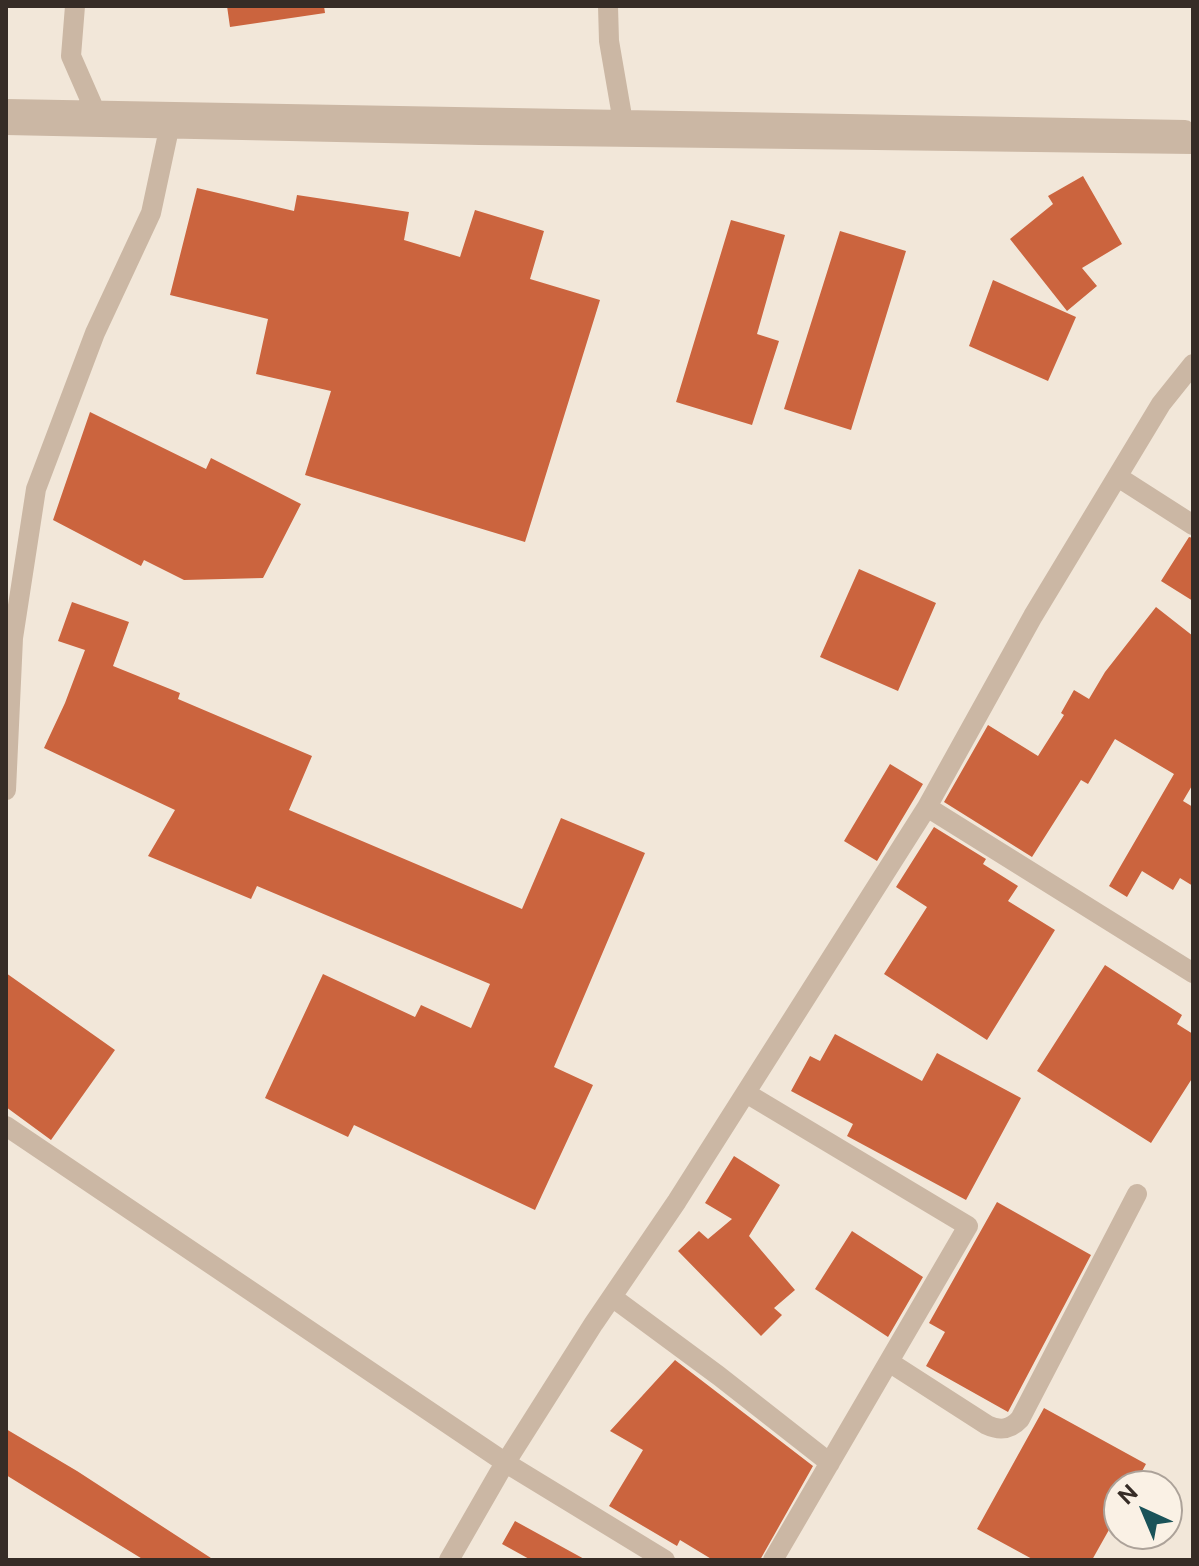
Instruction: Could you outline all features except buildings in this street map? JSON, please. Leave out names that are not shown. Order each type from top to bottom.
[{"type":"street","points":[[75,6],[71,56],[98,118]]},
{"type":"street","points":[[608,6],[609,41],[623,122]]},
{"type":"street","points":[[6,109],[169,129],[1193,144]]},
{"type":"street","points":[[6,125],[98,118],[1193,130]]},
{"type":"street","points":[[6,790],[13,638],[36,489],[95,333],[151,213],[169,129]]},
{"type":"street","points":[[449,1560],[506,1463],[927,807],[1033,616],[1161,404],[1193,364]]},
{"type":"street","points":[[1118,477],[1193,525]]},
{"type":"street","points":[[927,807],[1193,973]]},
{"type":"street","points":[[746,1093],[968,1226],[773,1560]]},
{"type":"street","points":[[6,1126],[506,1463],[665,1560]]},
{"type":"street","points":[[889,1362],[987,1425],[1001,1429],[1012,1426],[1020,1419],[1137,1194]]},
{"type":"street","points":[[612,1297],[830,1463]]}]
